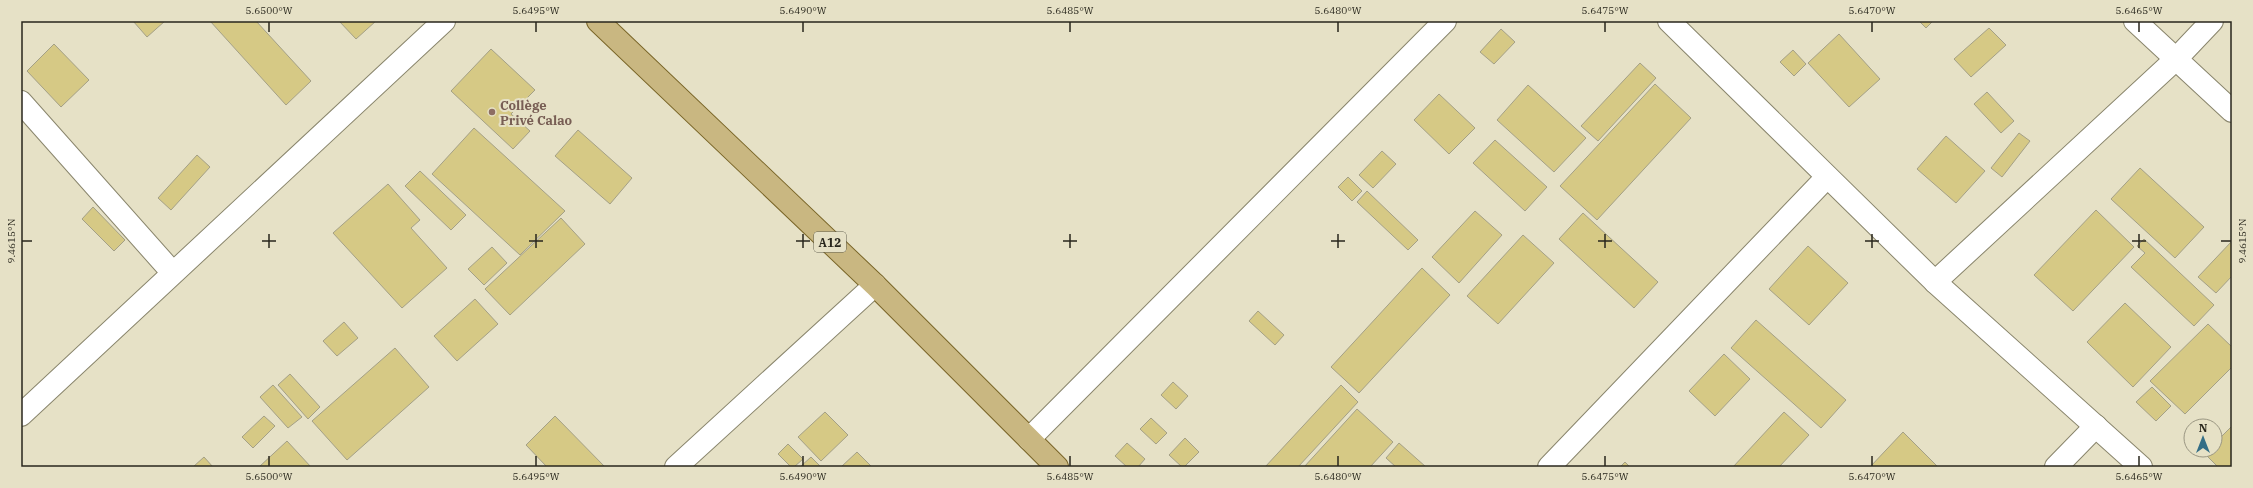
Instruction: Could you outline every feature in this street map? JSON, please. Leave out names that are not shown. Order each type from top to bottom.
[{"type":"main road","name":"A12","points":[[598,21],[875,285],[1057,467]]},
{"type":"street","points":[[21,415],[172,272],[444,21]]},
{"type":"street","points":[[1029,439],[1445,21]]},
{"type":"street","points":[[1669,21],[1935,282],[2141,467]]},
{"type":"street","points":[[2135,21],[2232,111]]},
{"type":"street","points":[[1935,282],[2176,59],[2212,21]]},
{"type":"street","points":[[21,102],[172,272]]},
{"type":"street","points":[[1549,467],[1827,177]]},
{"type":"street","points":[[676,467],[875,285]]},
{"type":"street","points":[[2056,467],[2096,426]]},
{"type":"building","points":[[133,21],[165,21],[147,37]]},
{"type":"building","points":[[210,21],[256,21],[311,81],[286,105]]},
{"type":"building","points":[[339,21],[376,21],[356,39]]},
{"type":"building","points":[[1919,21],[1933,21],[1926,28]]},
{"type":"building","points":[[1989,28],[2006,45],[1971,77],[1954,59]]},
{"type":"building","points":[[1501,29],[1515,42],[1494,64],[1480,52]]},
{"type":"building","points":[[1839,34],[1880,79],[1849,107],[1808,63]]},
{"type":"building","points":[[54,44],[89,80],[61,107],[27,71]]},
{"type":"building","points":[[491,49],[535,90],[511,114],[530,131],[513,149],[451,91]]},
{"type":"building","points":[[1793,50],[1806,64],[1794,76],[1780,62]]},
{"type":"building","points":[[1640,63],[1656,78],[1598,141],[1581,126]]},
{"type":"building","points":[[1655,84],[1691,118],[1597,220],[1560,186]]},
{"type":"building","points":[[1528,85],[1586,138],[1554,172],[1497,120]]},
{"type":"building","points":[[1987,92],[2014,121],[2001,133],[1974,104]]},
{"type":"building","points":[[1439,94],[1475,128],[1449,154],[1414,120]]},
{"type":"building","points":[[474,128],[565,211],[520,255],[432,174]]},
{"type":"building","points":[[578,130],[632,178],[610,204],[555,156]]},
{"type":"building","points":[[2019,133],[2030,141],[2002,177],[1991,168]]},
{"type":"building","points":[[1946,136],[1985,171],[1956,203],[1917,169]]},
{"type":"building","points":[[1495,140],[1547,187],[1525,211],[1473,163]]},
{"type":"building","points":[[1382,151],[1396,164],[1373,188],[1359,175]]},
{"type":"building","points":[[197,155],[210,167],[171,210],[158,198]]},
{"type":"building","points":[[2140,168],[2204,227],[2175,258],[2111,199]]},
{"type":"building","points":[[420,171],[466,215],[451,230],[405,186]]},
{"type":"building","points":[[1348,177],[1362,191],[1352,201],[1338,187]]},
{"type":"building","points":[[388,184],[420,220],[411,228],[447,268],[402,308],[333,233]]},
{"type":"building","points":[[1367,191],[1418,240],[1408,250],[1357,202]]},
{"type":"building","points":[[93,207],[125,240],[114,251],[82,219]]},
{"type":"building","points":[[2096,210],[2134,247],[2073,311],[2034,275]]},
{"type":"building","points":[[1475,211],[1502,235],[1459,283],[1432,257]]},
{"type":"building","points":[[1583,213],[1658,282],[1634,308],[1559,239]]},
{"type":"building","points":[[561,218],[585,244],[510,315],[485,289]]},
{"type":"building","points":[[1523,235],[1554,263],[1498,324],[1467,296]]},
{"type":"building","points":[[2144,239],[2214,305],[2194,326],[2131,267],[2145,253],[2137,246]]},
{"type":"building","points":[[2232,241],[2232,276],[2216,293],[2198,277]]},
{"type":"building","points":[[1808,246],[1848,283],[1809,325],[1769,289]]},
{"type":"building","points":[[492,247],[507,263],[484,285],[468,269]]},
{"type":"building","points":[[1422,268],[1450,295],[1359,393],[1331,367]]},
{"type":"building","points":[[475,299],[498,324],[457,361],[434,336]]},
{"type":"building","points":[[2125,303],[2171,347],[2133,387],[2087,342]]},
{"type":"building","points":[[1258,311],[1284,335],[1275,345],[1249,321]]},
{"type":"building","points":[[1756,320],[1846,400],[1821,428],[1731,348]]},
{"type":"building","points":[[344,322],[358,338],[337,356],[323,341]]},
{"type":"building","points":[[2208,324],[2232,347],[2232,367],[2185,414],[2150,381]]},
{"type":"building","points":[[395,348],[429,387],[347,460],[312,421]]},
{"type":"building","points":[[1724,354],[1750,379],[1715,416],[1689,391]]},
{"type":"building","points":[[290,374],[320,407],[308,419],[278,385]]},
{"type":"building","points":[[1173,382],[1188,396],[1176,409],[1161,395]]},
{"type":"building","points":[[273,385],[302,417],[288,428],[260,397]]},
{"type":"building","points":[[1341,385],[1358,402],[1298,467],[1265,467]]},
{"type":"building","points":[[2152,387],[2171,406],[2156,421],[2136,402]]},
{"type":"building","points":[[1357,409],[1393,442],[1370,467],[1304,467]]},
{"type":"building","points":[[825,412],[848,435],[821,461],[798,437]]},
{"type":"building","points":[[1784,412],[1809,435],[1779,467],[1733,467]]},
{"type":"building","points":[[264,416],[275,426],[253,448],[242,437]]},
{"type":"building","points":[[555,416],[605,467],[547,467],[526,445]]},
{"type":"building","points":[[1151,418],[1167,433],[1156,444],[1140,429]]},
{"type":"building","points":[[2232,426],[2232,467],[2218,467],[2209,458],[2223,458],[2223,435]]},
{"type":"building","points":[[1903,432],[1938,467],[1870,467]]},
{"type":"building","points":[[1185,438],[1199,452],[1184,467],[1182,467],[1169,455]]},
{"type":"building","points":[[287,441],[311,467],[259,467]]},
{"type":"building","points":[[1127,443],[1145,459],[1138,467],[1127,467],[1115,456]]},
{"type":"building","points":[[1399,443],[1426,467],[1396,467],[1386,458]]},
{"type":"building","points":[[788,444],[803,459],[794,467],[791,467],[778,454]]},
{"type":"building","points":[[857,452],[872,467],[841,467]]},
{"type":"building","points":[[204,457],[213,467],[193,467]]},
{"type":"building","points":[[811,457],[821,467],[800,467]]},
{"type":"building","points":[[1625,462],[1630,467],[1620,467]]},
{"type":"place","name":"Collège Privé Calao","points":[[492,112]]}]
